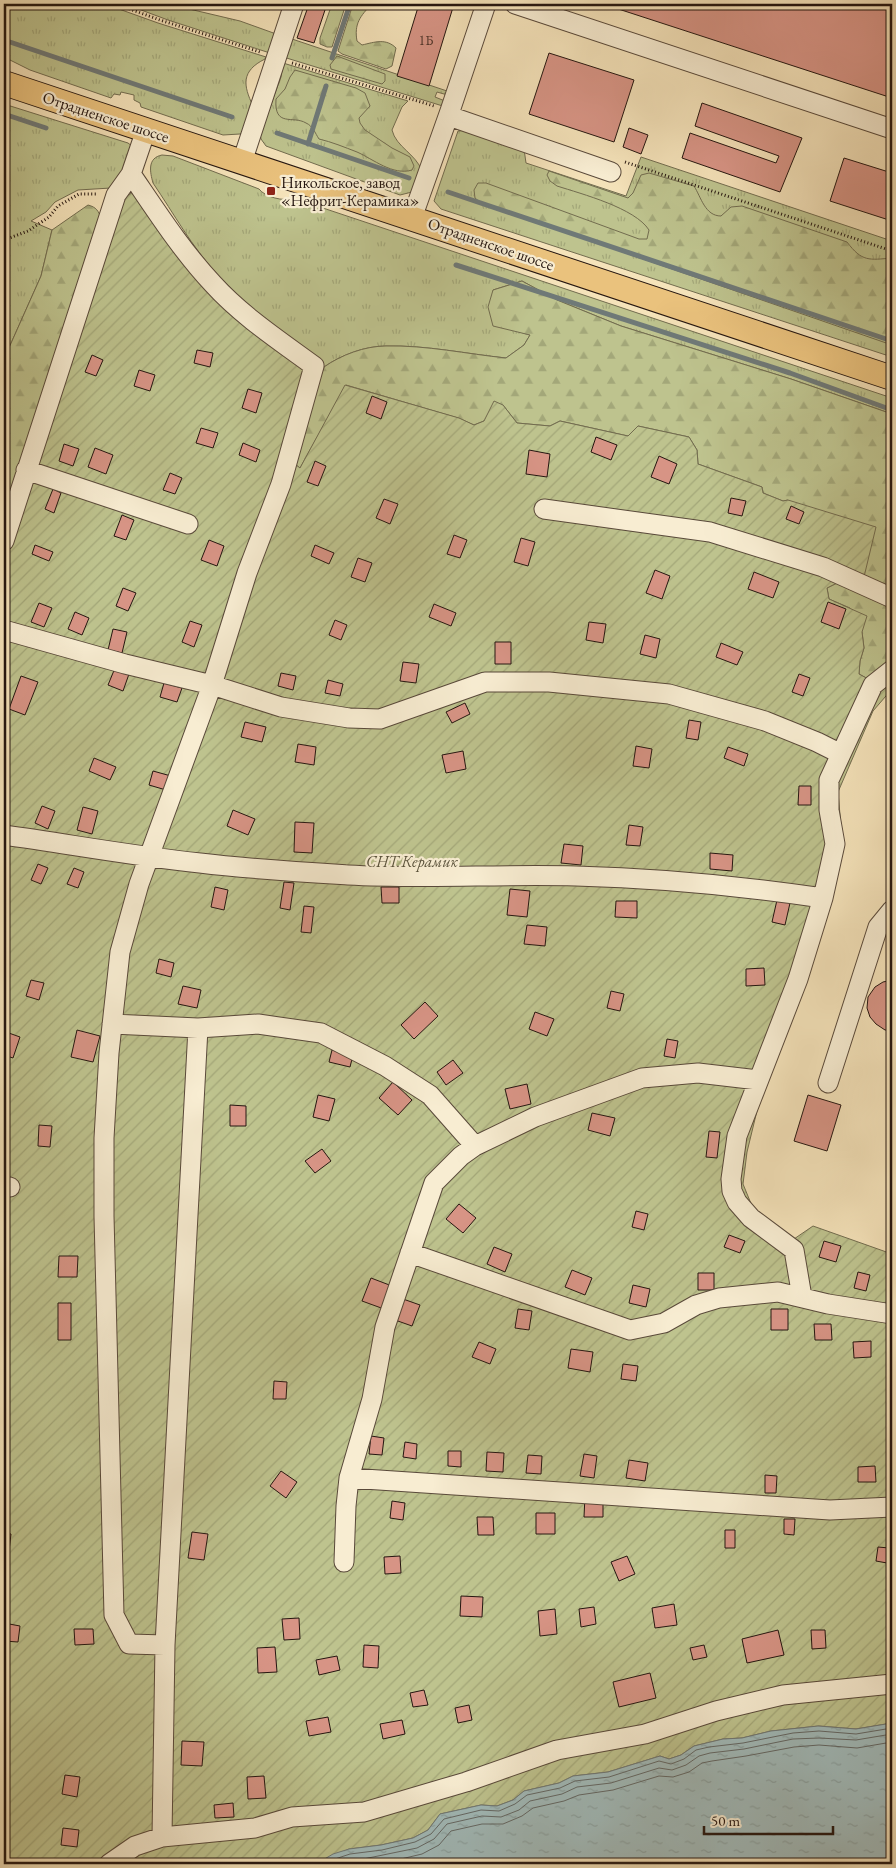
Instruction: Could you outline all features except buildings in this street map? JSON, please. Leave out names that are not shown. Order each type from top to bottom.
[{"type":"main road","name":"Отрадненское шоссе","points":[[4,83],[892,378]]},
{"type":"street","points":[[242,162],[294,4]]},
{"type":"street","points":[[412,218],[486,4]]},
{"type":"street","points":[[515,4],[892,130]]},
{"type":"street","points":[[448,116],[611,172]]},
{"type":"street","points":[[4,540],[116,195],[132,174],[146,130]]},
{"type":"street","points":[[132,174],[164,222],[214,285],[268,332],[314,366],[280,484],[247,573],[212,685],[139,884],[120,952],[109,1053],[104,1138],[104,1216],[114,1615],[129,1644],[165,1646]]},
{"type":"street","points":[[26,470],[188,524]]},
{"type":"street","points":[[544,509],[710,532],[823,567],[892,598]]},
{"type":"street","points":[[4,630],[125,664],[212,685],[281,707],[350,718],[380,719],[485,682],[549,682],[669,694],[765,721],[841,754]]},
{"type":"street","points":[[802,1297],[794,1250],[751,1218],[737,1202],[732,1191],[731,1179],[737,1136],[798,979],[823,898],[835,844],[830,810],[829,780],[873,685],[892,670]]},
{"type":"street","points":[[4,835],[246,868],[350,875],[575,876],[763,889],[823,898]]},
{"type":"street","points":[[828,1083],[878,927],[892,910]]},
{"type":"street","points":[[112,1024],[198,1028],[258,1024],[322,1033],[385,1066],[430,1095],[475,1146]]},
{"type":"street","points":[[162,1837],[165,1646],[198,1028]]},
{"type":"street","points":[[344,1562],[349,1478],[372,1399],[385,1327],[434,1183],[461,1156],[475,1146],[535,1117],[642,1078],[698,1073],[758,1080]]},
{"type":"street","points":[[410,1253],[630,1330],[664,1323],[696,1305],[718,1298],[778,1292],[828,1304],[892,1314]]},
{"type":"street","points":[[349,1478],[830,1510],[892,1507]]},
{"type":"street","points":[[109,1864],[135,1846],[162,1837],[255,1828],[292,1818],[364,1812],[466,1782],[557,1750],[645,1734],[716,1711],[782,1695],[892,1684]]},
{"type":"path","points":[[4,240],[28,231],[49,217],[58,206],[79,194],[116,195]]},
{"type":"green space","points":[[4,4],[105,4],[266,57],[252,68],[246,79],[247,91],[253,106],[246,130],[240,134],[223,135],[141,107],[140,103],[134,100],[134,95],[121,92],[120,95],[114,94],[111,98],[30,70],[4,57]]},
{"type":"green space","points":[[125,4],[168,4],[240,21],[279,35],[273,54]]},
{"type":"green space","points":[[332,4],[346,4],[332,47],[327,47],[320,44],[320,38]]},
{"type":"green space","points":[[353,4],[372,4],[364,12],[357,25],[357,41],[362,45],[384,42],[392,45],[396,48],[392,66],[386,69],[338,51]]},
{"type":"green space","points":[[286,37],[453,93],[451,96],[437,92],[435,97],[450,103],[446,107],[280,56]]},
{"type":"green space","points":[[337,56],[385,74],[385,81],[382,84],[331,69],[330,65]]},
{"type":"green space","points":[[283,63],[408,101],[402,107],[392,130],[394,136],[422,171],[412,192],[400,195],[266,146],[260,134],[281,77]]},
{"type":"green space","points":[[295,70],[356,88],[365,93],[370,106],[359,118],[360,123],[365,130],[392,148],[410,157],[414,166],[412,170],[398,171],[390,169],[357,152],[319,139],[312,128],[306,123],[281,117],[276,108],[276,99],[285,89]]},
{"type":"green space","points":[[4,104],[128,143],[137,150],[111,188],[78,190],[55,202],[46,212],[31,221],[52,230],[41,276],[4,359]]},
{"type":"green space","points":[[467,130],[524,149],[526,163],[626,196],[641,157],[892,241],[892,357],[441,209],[434,201],[458,131]]},
{"type":"green space","points":[[162,155],[173,156],[259,189],[270,196],[280,199],[293,198],[892,398],[892,414],[791,379],[621,326],[557,300],[522,281],[493,290],[513,330],[530,335],[524,345],[506,358],[431,348],[378,346],[354,352],[324,367],[242,299],[199,253],[153,183],[152,162]]},
{"type":"green space","points":[[549,171],[628,198],[633,193],[641,175],[649,173],[694,186],[707,209],[716,215],[721,216],[731,207],[742,206],[847,242],[852,249],[866,258],[892,258],[892,345],[481,203],[475,198],[474,190],[478,183],[486,183],[639,239],[647,239],[649,230],[632,215],[607,203],[557,186],[550,181],[547,175]]},
{"type":"green space","name":"СНТ Керамик","points":[[136,190],[261,338],[321,376],[291,461],[300,468],[345,385],[459,418],[474,425],[484,421],[494,401],[503,405],[517,423],[550,426],[560,421],[628,436],[638,426],[689,437],[697,450],[698,464],[762,487],[763,493],[783,501],[788,500],[876,527],[863,581],[837,583],[827,588],[829,599],[867,616],[862,632],[864,648],[859,674],[870,680],[892,666],[892,689],[873,711],[838,792],[843,849],[763,1086],[747,1152],[743,1184],[752,1206],[774,1228],[794,1239],[813,1226],[892,1254],[892,1723],[856,1729],[819,1726],[771,1731],[694,1746],[681,1755],[669,1759],[660,1756],[608,1772],[573,1776],[559,1783],[524,1791],[513,1800],[497,1806],[481,1805],[440,1814],[428,1830],[413,1838],[349,1849],[316,1864],[4,1864],[4,515],[124,198]]},
{"type":"green space","points":[[88,205],[97,210],[101,219],[4,515],[4,359],[41,276],[52,230]]},
{"type":"green space","points":[[522,281],[557,300],[621,326],[791,379],[892,414],[892,593],[863,581],[788,500],[783,501],[763,493],[762,487],[698,464],[697,450],[689,437],[638,426],[628,436],[560,421],[550,426],[517,423],[503,405],[484,421],[474,425],[458,418],[346,385],[300,468],[291,461],[324,367],[354,352],[378,346],[431,348],[506,358],[524,345],[530,335],[493,326],[488,307],[493,290]]},
{"type":"green space","points":[[837,583],[892,602],[892,665],[870,680],[859,674],[864,648],[862,632],[850,608],[829,599],[827,588]]},
{"type":"water","points":[[892,1723],[892,1864],[316,1864],[333,1854],[349,1849],[413,1838],[428,1830],[440,1814],[481,1805],[497,1806],[513,1800],[524,1791],[559,1783],[573,1776],[608,1772],[660,1756],[669,1759],[681,1755],[694,1746],[771,1731],[818,1726],[856,1729]]},
{"type":"waterway","points":[[332,58],[350,4]]},
{"type":"waterway","points":[[4,40],[232,117]]},
{"type":"waterway","points":[[308,144],[326,86]]},
{"type":"waterway","points":[[4,114],[46,128]]},
{"type":"waterway","points":[[277,133],[409,178]]},
{"type":"waterway","points":[[448,192],[892,341]]},
{"type":"waterway","points":[[456,265],[790,373],[892,410]]},
{"type":"place","name":"Никольское, завод «Нефрит-Керамика»","points":[[271,191]]}]
